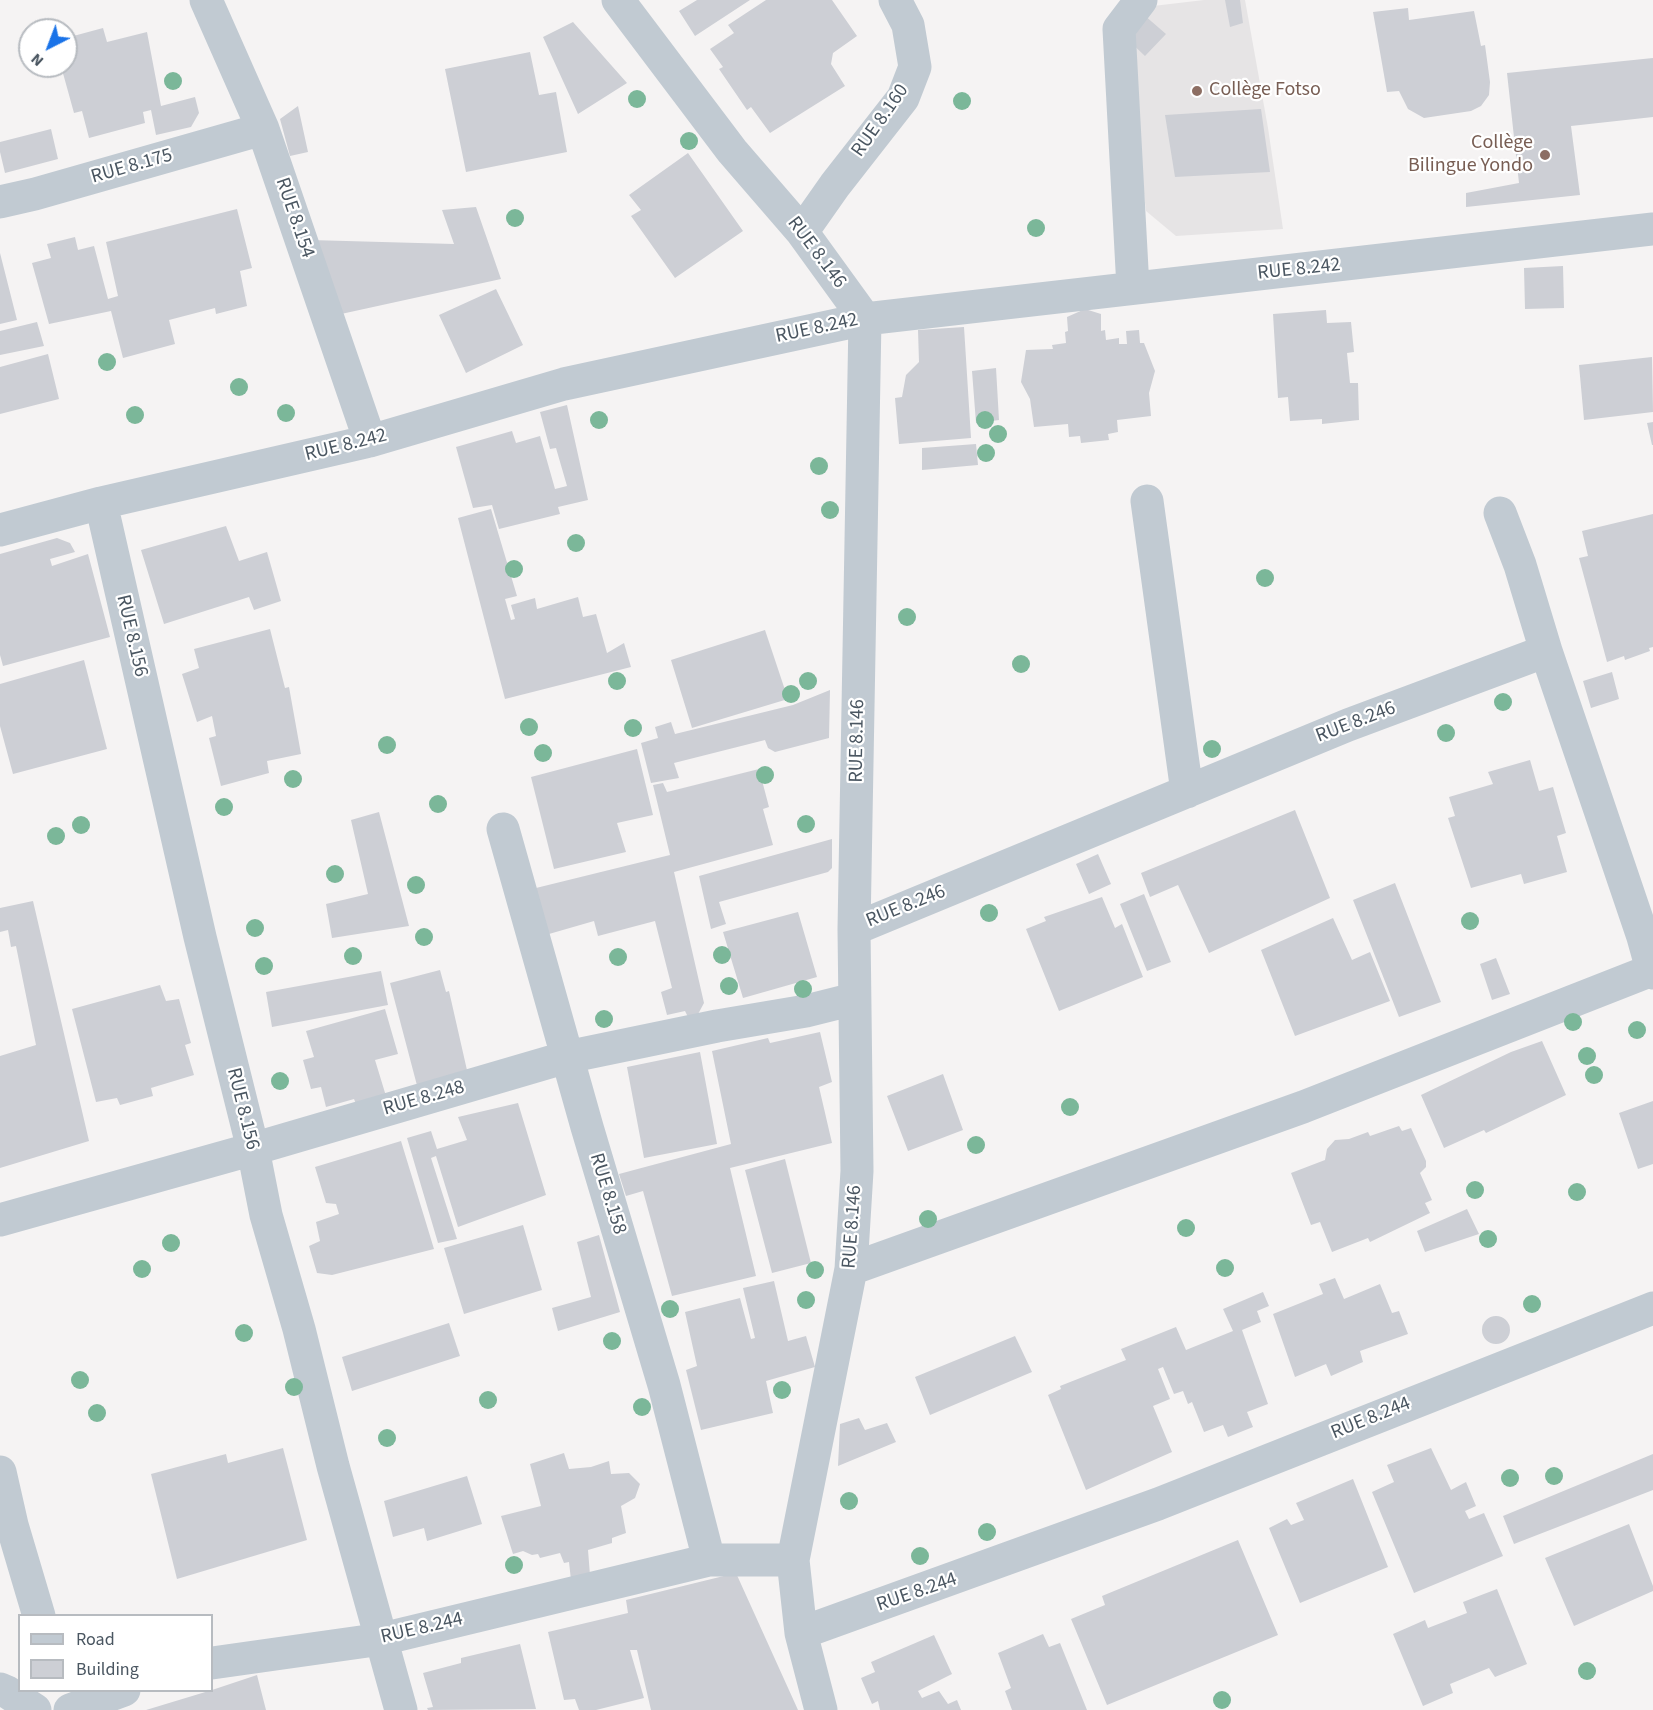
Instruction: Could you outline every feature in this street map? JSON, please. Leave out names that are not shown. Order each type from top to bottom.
[{"type":"street","name":"RUE 8.154","points":[[206,0],[263,129],[370,441]]},
{"type":"street","name":"RUE 8.146","points":[[618,0],[732,151],[802,232],[865,319],[854,929],[857,1172],[851,1269],[793,1560]]},
{"type":"street","name":"RUE 8.160","points":[[802,232],[835,185],[903,98],[915,67],[908,26],[895,0]]},
{"type":"street","points":[[1133,288],[1119,29],[1141,0]]},
{"type":"street","name":"RUE 8.175","points":[[0,202],[263,129]]},
{"type":"street","name":"RUE 8.242","points":[[0,530],[101,503],[370,441],[564,384],[865,319],[1653,229]]},
{"type":"street","points":[[1147,501],[1186,792]]},
{"type":"street","name":"RUE 8.156","points":[[101,503],[197,926],[253,1149],[266,1215],[299,1329],[333,1466],[401,1710]]},
{"type":"street","points":[[851,1269],[1303,1107],[1652,971],[1639,926],[1546,651],[1520,565],[1500,513]]},
{"type":"street","name":"RUE 8.246","points":[[854,929],[1348,725],[1546,651]]},
{"type":"street","name":"RUE 8.158","points":[[503,829],[567,1057],[664,1385],[709,1560]]},
{"type":"street","name":"RUE 8.248","points":[[0,1220],[567,1057],[717,1026],[806,1011],[854,999]]},
{"type":"street","name":"RUE 8.244","points":[[801,1634],[1158,1504],[1653,1308]]},
{"type":"street","points":[[0,1472],[12,1525],[38,1614]]},
{"type":"street","name":"RUE 8.244","points":[[213,1663],[382,1639],[709,1560],[793,1560]]},
{"type":"street","points":[[793,1560],[801,1634],[821,1710]]},
{"type":"street","points":[[0,1689],[35,1710]]},
{"type":"street","points":[[52,1710],[62,1695],[61,1692]]},
{"type":"street","points":[[70,1710],[119,1692]]},
{"type":"shaded area","name":"Collège Fotso","points":[[1204,0],[1245,0],[1283,229],[1176,236],[1146,211],[1128,54],[1153,6]]},
{"type":"building","points":[[697,0],[750,0],[695,36],[679,11]]},
{"type":"building","points":[[766,0],[832,0],[857,36],[833,53],[831,64],[845,86],[770,133],[751,107],[747,110],[719,69],[723,67],[710,49],[734,33],[728,25]]},
{"type":"building","points":[[1225,0],[1240,0],[1243,23],[1230,27]]},
{"type":"building","points":[[1408,8],[1409,20],[1474,11],[1481,46],[1485,45],[1490,82],[1489,95],[1481,106],[1471,111],[1424,118],[1408,109],[1399,91],[1387,92],[1373,12]]},
{"type":"building","points":[[1144,15],[1166,34],[1145,56],[1124,36]]},
{"type":"building","points":[[573,22],[627,83],[578,114],[543,37]]},
{"type":"building","points":[[103,28],[107,42],[147,32],[161,106],[195,97],[199,113],[191,127],[156,135],[151,110],[143,112],[145,123],[89,138],[82,111],[74,113],[64,78],[78,78],[78,35]]},
{"type":"building","points":[[530,52],[539,95],[556,92],[567,152],[466,172],[445,69]]},
{"type":"building","name":"Collège Bilingue Yondo","points":[[1653,58],[1653,117],[1571,126],[1580,195],[1466,207],[1466,193],[1519,183],[1507,73]]},
{"type":"building","points":[[298,106],[308,152],[290,156],[280,119]]},
{"type":"building","name":"Collège Fotso","points":[[1261,109],[1270,172],[1175,177],[1165,115]]},
{"type":"building","points":[[51,129],[58,159],[5,173],[0,142]]},
{"type":"building","points":[[688,153],[743,231],[675,278],[631,216],[641,210],[629,195]]},
{"type":"building","points":[[476,207],[501,279],[332,316],[310,240],[454,244],[442,210]]},
{"type":"building","points":[[237,209],[252,268],[240,271],[247,306],[216,314],[215,308],[169,320],[175,344],[123,358],[111,311],[49,324],[32,263],[51,258],[47,244],[75,237],[78,250],[94,246],[108,299],[118,296],[106,242]]},
{"type":"building","points":[[0,253],[17,320],[0,324]]},
{"type":"building","points":[[1563,266],[1564,308],[1525,309],[1524,268]]},
{"type":"building","points":[[496,289],[523,345],[466,373],[439,315]]},
{"type":"building","points":[[1085,309],[1101,314],[1101,331],[1105,330],[1106,340],[1119,338],[1119,344],[1127,344],[1126,331],[1139,330],[1140,343],[1144,343],[1155,371],[1149,393],[1151,416],[1117,420],[1118,432],[1108,434],[1109,440],[1081,443],[1080,436],[1069,437],[1068,424],[1034,427],[1030,399],[1021,382],[1026,350],[1053,349],[1052,345],[1066,343],[1067,317]]},
{"type":"building","points":[[1326,310],[1327,323],[1351,322],[1354,352],[1347,353],[1350,383],[1358,383],[1359,420],[1322,424],[1322,419],[1290,421],[1288,397],[1278,398],[1273,314]]},
{"type":"building","points":[[37,322],[44,346],[0,355],[0,331]]},
{"type":"building","points":[[964,327],[971,438],[899,444],[895,398],[902,397],[906,375],[919,362],[918,330]]},
{"type":"building","points":[[48,354],[59,399],[0,414],[0,367]]},
{"type":"building","points":[[1652,357],[1653,412],[1584,420],[1579,365]]},
{"type":"building","points":[[996,368],[999,420],[976,423],[972,371]]},
{"type":"building","points":[[567,405],[588,500],[558,507],[560,514],[499,529],[492,505],[473,508],[456,447],[512,431],[516,443],[540,436],[555,489],[567,486],[556,448],[550,449],[540,412]]},
{"type":"building","points":[[1653,422],[1653,445],[1652,445],[1647,423]]},
{"type":"building","points":[[976,444],[978,465],[922,470],[922,448]]},
{"type":"building","points":[[491,509],[517,596],[505,599],[511,620],[515,619],[511,605],[535,598],[537,609],[578,597],[583,617],[596,614],[607,653],[624,643],[631,667],[505,699],[458,518]]},
{"type":"building","points":[[1653,514],[1653,647],[1649,648],[1650,651],[1625,660],[1624,656],[1607,662],[1579,558],[1588,556],[1582,531]]},
{"type":"building","points":[[226,526],[239,561],[267,552],[281,601],[254,610],[249,597],[164,624],[141,550]]},
{"type":"building","points":[[57,538],[70,543],[75,552],[50,559],[52,566],[88,554],[110,637],[3,666],[0,655],[0,554]]},
{"type":"building","points":[[270,629],[285,688],[289,687],[301,754],[267,761],[269,773],[221,786],[209,738],[216,736],[212,716],[197,722],[182,674],[199,668],[194,649]]},
{"type":"building","points":[[765,630],[788,699],[692,728],[671,660]]},
{"type":"building","points":[[84,660],[107,749],[13,774],[0,726],[0,684]]},
{"type":"building","points":[[1612,672],[1619,699],[1591,708],[1583,681]]},
{"type":"building","points":[[830,690],[829,738],[775,752],[768,748],[765,740],[674,763],[679,778],[651,783],[641,743],[658,738],[655,727],[671,722],[675,734],[793,705]]},
{"type":"building","points":[[637,749],[653,815],[617,823],[626,852],[554,869],[531,777]]},
{"type":"building","points":[[1530,760],[1539,791],[1553,787],[1566,833],[1557,836],[1567,872],[1524,884],[1521,874],[1471,888],[1448,818],[1455,816],[1449,797],[1493,784],[1488,772]]},
{"type":"building","points":[[759,769],[769,807],[763,809],[773,845],[674,872],[704,1003],[697,1016],[689,1019],[685,1011],[667,1015],[661,992],[672,988],[655,921],[598,936],[594,921],[549,934],[536,888],[670,855],[653,785],[663,783],[667,792]]},
{"type":"building","points":[[1295,810],[1330,898],[1209,953],[1178,885],[1150,897],[1141,873]]},
{"type":"building","points":[[379,812],[409,926],[332,938],[326,904],[368,894],[351,820]]},
{"type":"building","points":[[832,839],[832,868],[828,872],[719,902],[726,924],[711,929],[699,876]]},
{"type":"building","points":[[1098,854],[1111,884],[1089,894],[1076,864]]},
{"type":"building","points":[[1395,883],[1441,1002],[1399,1017],[1353,900]]},
{"type":"building","points":[[1144,894],[1171,962],[1147,971],[1120,904]]},
{"type":"building","points":[[1102,897],[1115,928],[1122,924],[1143,977],[1059,1011],[1026,929],[1046,921],[1044,917]]},
{"type":"building","points":[[33,901],[89,1141],[0,1168],[0,1056],[36,1045],[16,946],[11,947],[8,930],[0,932],[0,908]]},
{"type":"building","points":[[798,912],[817,977],[743,998],[723,932]]},
{"type":"building","points":[[1333,918],[1352,960],[1370,952],[1390,1001],[1295,1036],[1261,950]]},
{"type":"building","points":[[1496,958],[1510,994],[1492,1000],[1480,964]]},
{"type":"building","points":[[440,970],[446,992],[449,991],[469,1079],[419,1093],[390,983]]},
{"type":"building","points":[[381,971],[388,1005],[272,1027],[266,992]]},
{"type":"building","points":[[160,985],[166,1001],[179,999],[191,1043],[185,1045],[194,1075],[151,1088],[153,1096],[120,1105],[117,1098],[96,1102],[72,1009]]},
{"type":"building","points":[[385,1009],[398,1054],[375,1060],[386,1096],[356,1104],[354,1099],[326,1107],[321,1087],[311,1089],[303,1060],[314,1057],[306,1031]]},
{"type":"building","points":[[820,1032],[832,1082],[819,1087],[832,1143],[730,1168],[756,1276],[672,1296],[643,1191],[626,1196],[619,1174],[731,1144],[712,1051],[768,1038],[770,1043]]},
{"type":"building","points":[[1542,1041],[1566,1095],[1486,1133],[1484,1130],[1444,1148],[1421,1095],[1511,1052]]},
{"type":"building","points":[[700,1052],[717,1144],[644,1158],[627,1067]]},
{"type":"building","points":[[943,1074],[963,1130],[908,1151],[887,1096]]},
{"type":"building","points":[[1653,1101],[1653,1164],[1638,1169],[1619,1113]]},
{"type":"building","points":[[518,1103],[546,1195],[458,1227],[436,1156],[431,1158],[457,1239],[438,1243],[407,1138],[431,1131],[437,1149],[467,1140],[458,1117]]},
{"type":"building","points":[[1399,1126],[1402,1131],[1411,1128],[1426,1161],[1426,1167],[1420,1173],[1432,1200],[1425,1203],[1430,1213],[1370,1242],[1368,1238],[1332,1252],[1320,1222],[1311,1225],[1291,1173],[1325,1160],[1327,1149],[1335,1140],[1349,1139],[1368,1132],[1370,1136]]},
{"type":"building","points":[[401,1141],[434,1249],[332,1275],[317,1273],[309,1246],[320,1241],[316,1222],[339,1214],[336,1204],[326,1203],[315,1167]]},
{"type":"building","points":[[785,1159],[811,1263],[772,1273],[745,1170]]},
{"type":"building","points":[[1467,1209],[1479,1234],[1425,1252],[1417,1231]]},
{"type":"building","points":[[523,1225],[542,1290],[464,1314],[444,1248]]},
{"type":"building","points":[[599,1235],[620,1312],[558,1331],[552,1308],[591,1297],[577,1242]]},
{"type":"building","points":[[1335,1278],[1344,1299],[1380,1284],[1392,1313],[1399,1311],[1408,1334],[1360,1351],[1363,1362],[1331,1376],[1326,1364],[1295,1377],[1273,1314],[1323,1294],[1319,1284]]},
{"type":"building","points":[[774,1281],[788,1341],[806,1336],[815,1367],[766,1381],[773,1413],[701,1430],[686,1370],[697,1366],[685,1312],[740,1298],[751,1339],[755,1338],[743,1288]]},
{"type":"building","points":[[1263,1292],[1269,1306],[1257,1311],[1261,1322],[1242,1330],[1268,1404],[1247,1412],[1253,1427],[1228,1437],[1223,1425],[1204,1432],[1192,1402],[1188,1404],[1183,1391],[1174,1394],[1163,1367],[1158,1369],[1170,1399],[1153,1406],[1172,1452],[1086,1490],[1048,1395],[1061,1389],[1060,1386],[1126,1360],[1121,1349],[1176,1327],[1186,1350],[1233,1331],[1223,1309]]},
{"type":"building","points":[[1496,1316],[1506,1320],[1510,1330],[1506,1340],[1496,1344],[1486,1340],[1482,1330],[1486,1320]]},
{"type":"building","points":[[449,1323],[460,1356],[352,1391],[342,1357]]},
{"type":"building","points":[[1015,1336],[1032,1372],[930,1415],[915,1377]]},
{"type":"building","points":[[859,1418],[865,1430],[887,1423],[896,1442],[838,1466],[840,1424]]},
{"type":"building","points":[[283,1448],[307,1540],[177,1579],[151,1474],[226,1454],[228,1463]]},
{"type":"building","points":[[1431,1448],[1451,1490],[1466,1482],[1476,1506],[1465,1511],[1469,1519],[1484,1513],[1503,1556],[1414,1593],[1372,1492],[1394,1482],[1387,1465]]},
{"type":"building","points":[[564,1453],[569,1469],[591,1467],[609,1461],[611,1474],[629,1473],[640,1484],[635,1498],[621,1506],[626,1533],[612,1538],[612,1543],[588,1550],[590,1575],[571,1580],[569,1562],[564,1563],[560,1553],[540,1558],[538,1554],[532,1555],[523,1551],[513,1554],[501,1516],[541,1506],[530,1464]]},
{"type":"building","points":[[1653,1454],[1653,1490],[1514,1544],[1503,1516]]},
{"type":"building","points":[[467,1476],[482,1524],[427,1541],[424,1528],[393,1537],[384,1501]]},
{"type":"building","points":[[1353,1479],[1388,1567],[1300,1603],[1269,1528],[1287,1519],[1291,1525],[1304,1520],[1296,1503]]},
{"type":"building","points":[[1629,1524],[1653,1591],[1574,1626],[1545,1558]]},
{"type":"building","points":[[1238,1540],[1278,1635],[1107,1705],[1071,1619],[1105,1605],[1102,1596]]},
{"type":"building","points":[[736,1573],[798,1710],[651,1710],[637,1650],[630,1650],[644,1698],[596,1710],[579,1710],[575,1699],[564,1700],[548,1632],[628,1613],[626,1600]]},
{"type":"building","points":[[1497,1589],[1527,1664],[1495,1677],[1489,1668],[1450,1684],[1453,1693],[1423,1706],[1393,1634],[1425,1620],[1428,1628],[1467,1613],[1463,1602]]},
{"type":"building","points":[[1043,1634],[1049,1647],[1060,1643],[1087,1710],[1012,1710],[1005,1691],[1011,1688],[998,1653]]},
{"type":"building","points":[[934,1635],[952,1674],[918,1691],[922,1698],[939,1691],[948,1704],[957,1700],[961,1710],[880,1710],[878,1701],[872,1704],[861,1678],[875,1672],[871,1662]]},
{"type":"building","points":[[520,1644],[536,1709],[428,1710],[427,1708],[433,1707],[423,1673],[461,1663],[461,1658]]},
{"type":"building","points":[[257,1675],[266,1710],[146,1710],[205,1692],[213,1692],[213,1690]]},
{"type":"place","name":"Collège Fotso","points":[[1197,91]]},
{"type":"place","name":"Collège Bilingue Yondo","points":[[1545,155]]}]
